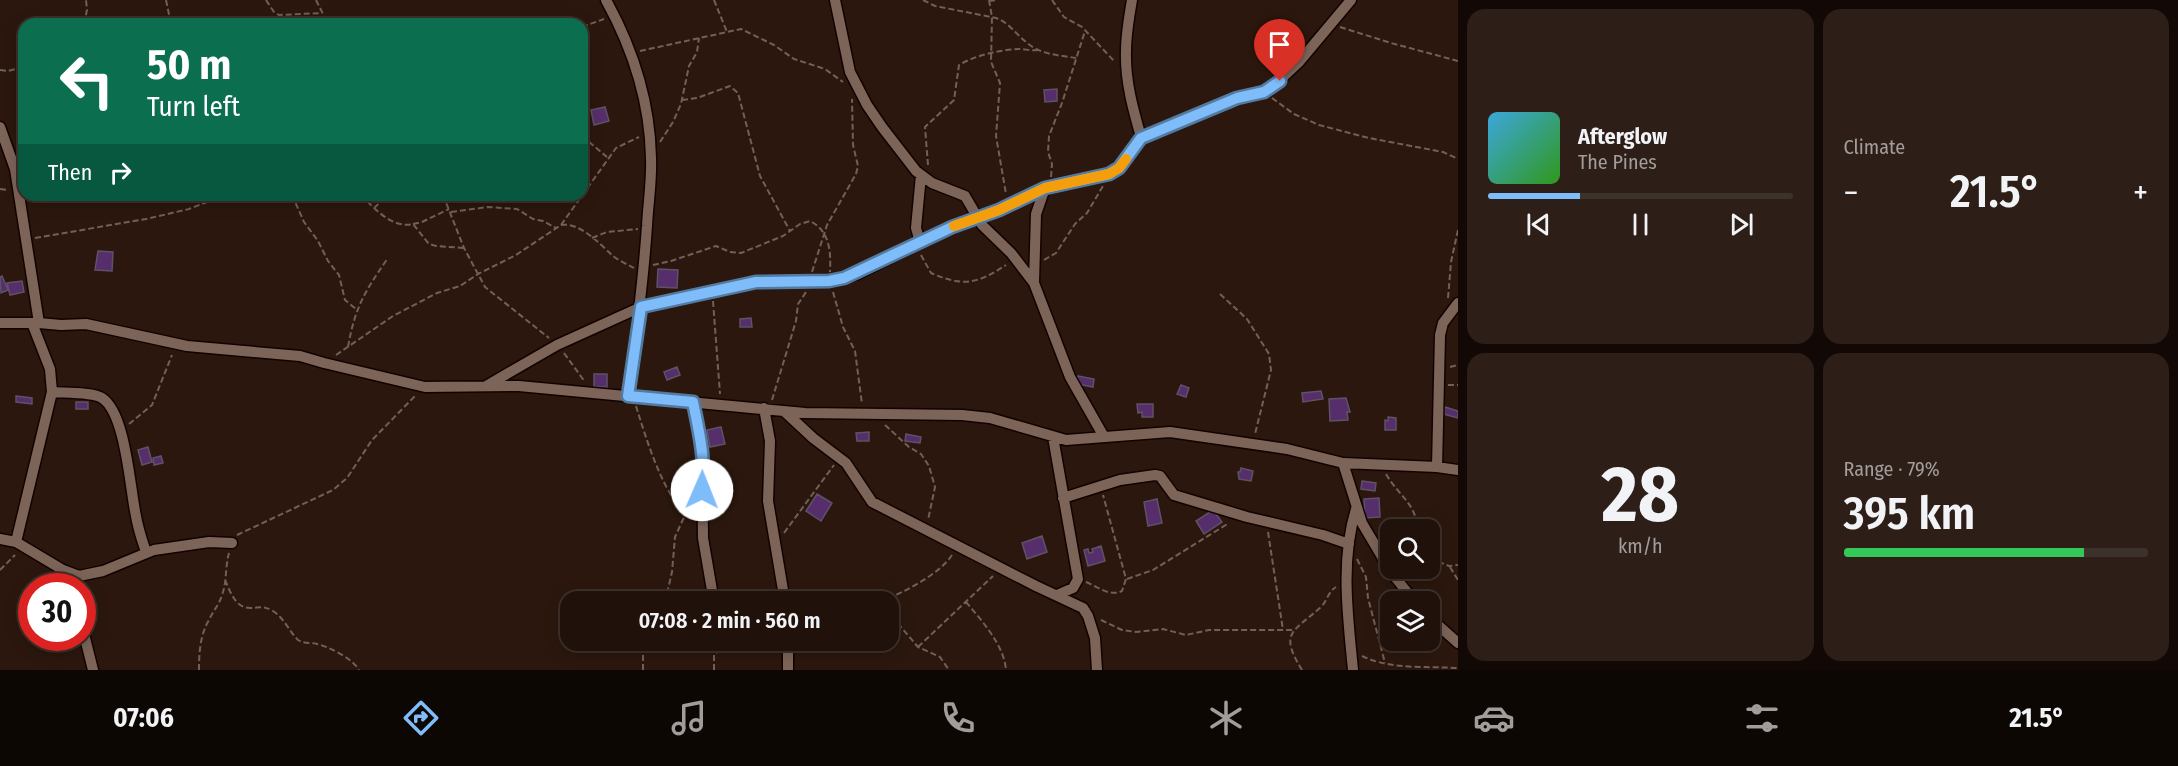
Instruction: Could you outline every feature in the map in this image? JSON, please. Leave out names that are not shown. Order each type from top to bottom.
[{"type":"street","points":[[606,0],[632,52],[644,96],[651,153],[641,307],[630,396]]},
{"type":"street","points":[[835,0],[845,57],[852,78],[867,105],[908,163],[925,171],[939,186],[965,196],[989,232],[1016,258],[1034,283],[1070,377],[1103,435]]},
{"type":"street","points":[[1132,0],[1126,44],[1128,82],[1141,138]]},
{"type":"street","points":[[486,386],[557,345],[641,307],[756,282],[830,281],[858,273],[918,243],[1048,187],[1109,174],[1119,168],[1141,138],[1237,98],[1264,92],[1276,85],[1299,62],[1351,0]]},
{"type":"street","points":[[0,128],[15,169],[18,187]]},
{"type":"street","points":[[918,243],[916,228],[925,171]]},
{"type":"street","points":[[1034,283],[1036,214],[1048,187]]},
{"type":"street","points":[[20,201],[27,240],[35,323],[50,369],[52,392],[20,544]]},
{"type":"street","points":[[1437,467],[1440,335],[1452,303]]},
{"type":"street","points":[[0,323],[98,326],[187,346],[300,356],[421,386],[519,386],[766,409],[990,418],[1066,440],[1103,435],[1170,432],[1251,442],[1343,463],[1458,470]]},
{"type":"street","points":[[52,392],[101,397],[110,408],[127,450],[135,515],[146,552]]},
{"type":"street","points":[[693,402],[702,451],[703,538],[712,591]]},
{"type":"street","points":[[766,409],[770,441],[768,501],[783,591]]},
{"type":"street","points":[[784,410],[854,472],[873,502],[1086,611],[1095,638],[1097,670]]},
{"type":"street","points":[[1053,437],[1078,579],[1073,588],[1057,595]]},
{"type":"street","points":[[1343,463],[1356,509],[1376,549],[1406,591]]},
{"type":"street","points":[[1063,498],[1101,486],[1155,475],[1160,476],[1174,495],[1323,535],[1349,545]]},
{"type":"street","points":[[1351,663],[1346,580],[1349,545],[1356,509]]},
{"type":"street","points":[[0,539],[20,544],[70,573]]},
{"type":"street","points":[[93,573],[146,552],[209,542],[232,543]]},
{"type":"street","points":[[1440,627],[1458,643]]},
{"type":"street","points":[[88,651],[93,670]]},
{"type":"street","points":[[788,651],[788,670]]},
{"type":"path","points":[[85,18],[86,0]]},
{"type":"path","points":[[166,0],[170,18]]},
{"type":"path","points":[[266,0],[274,12],[279,15],[322,13]]},
{"type":"path","points":[[316,0],[325,18]]},
{"type":"path","points":[[714,0],[727,32]]},
{"type":"path","points":[[922,0],[935,6],[1003,20],[1026,43],[1038,50]]},
{"type":"path","points":[[997,0],[989,1],[992,17],[992,66],[1000,83],[996,136],[1008,206]]},
{"type":"path","points":[[1052,0],[1064,17],[1085,31],[1115,61],[1128,82]]},
{"type":"path","points":[[588,25],[615,15]]},
{"type":"path","points":[[1331,23],[1458,61]]},
{"type":"path","points":[[632,52],[741,29],[774,45],[794,59],[825,69],[847,86]]},
{"type":"path","points":[[1048,187],[1052,164],[1048,152],[1049,136],[1062,104],[1085,31]]},
{"type":"path","points":[[651,153],[669,130],[682,100],[689,66],[697,52],[699,38]]},
{"type":"path","points":[[925,171],[925,127],[954,100],[959,65],[967,60],[1020,49],[1038,50],[1076,58]]},
{"type":"path","points":[[0,70],[18,68]]},
{"type":"path","points":[[682,100],[697,98],[730,86],[738,93],[760,176],[790,231]]},
{"type":"path","points":[[766,409],[796,321],[798,304],[815,267],[824,233],[858,166],[853,145],[850,92]]},
{"type":"path","points":[[1264,92],[1294,114],[1319,125],[1369,138],[1443,152],[1458,159]]},
{"type":"path","points":[[588,187],[616,148],[649,132]]},
{"type":"path","points":[[588,141],[608,158]]},
{"type":"path","points":[[1034,266],[1056,253],[1075,224],[1092,207],[1109,174]]},
{"type":"path","points":[[27,240],[146,219],[189,209],[207,202],[258,201]]},
{"type":"path","points":[[295,201],[304,222],[339,275],[345,300],[356,309]]},
{"type":"path","points":[[367,201],[389,220],[400,225],[423,222],[450,211],[488,207],[517,209],[533,219],[556,228]]},
{"type":"path","points":[[374,208],[382,201]]},
{"type":"path","points":[[446,201],[464,248],[488,289],[557,345],[591,392]]},
{"type":"path","points":[[324,363],[393,316],[437,293],[460,286],[516,255],[561,225],[578,201]]},
{"type":"path","points":[[561,225],[574,226],[603,244],[614,257],[644,270],[717,246],[730,252],[741,253],[783,236],[800,224],[810,221],[824,233],[830,248],[830,281],[835,304],[855,351],[867,413],[921,454],[929,466],[935,496],[926,530]]},
{"type":"path","points":[[413,224],[429,244],[464,248]]},
{"type":"path","points":[[592,238],[606,232],[647,228]]},
{"type":"path","points":[[1452,303],[1451,262],[1458,230]]},
{"type":"path","points":[[918,243],[931,273],[964,283],[977,282],[990,276],[1016,258]]},
{"type":"path","points":[[348,347],[356,309],[388,258]]},
{"type":"path","points":[[712,291],[720,389],[719,405]]},
{"type":"path","points":[[1220,294],[1246,319],[1271,360],[1271,370],[1258,427],[1251,442]]},
{"type":"path","points":[[120,431],[152,405],[176,344]]},
{"type":"path","points":[[199,670],[198,655],[201,641],[208,621],[219,605],[223,593],[227,561],[235,537],[333,490],[346,478],[372,440],[407,406],[421,386]]},
{"type":"path","points":[[630,396],[649,448],[677,506],[692,519],[702,521]]},
{"type":"path","points":[[777,547],[791,523],[840,458]]},
{"type":"path","points":[[1383,466],[1393,485],[1411,504],[1416,519]]},
{"type":"path","points":[[1078,579],[1116,594],[1122,591],[1126,579],[1101,486]]},
{"type":"path","points":[[668,591],[672,572],[675,537],[686,514]]},
{"type":"path","points":[[1126,579],[1161,566],[1242,515]]},
{"type":"path","points":[[1266,520],[1283,630]]},
{"type":"path","points":[[0,570],[20,544]]},
{"type":"path","points":[[1349,545],[1364,571],[1368,598],[1385,663]]},
{"type":"path","points":[[899,593],[942,566],[958,546]]},
{"type":"path","points":[[1440,562],[1449,566],[1458,565]]},
{"type":"path","points":[[1449,566],[1458,580]]},
{"type":"path","points":[[918,647],[987,581],[1003,569]]},
{"type":"path","points":[[225,579],[232,596],[241,605],[249,608],[266,607],[285,622],[298,640],[320,645],[348,658],[359,670]]},
{"type":"path","points":[[1302,670],[1289,644],[1295,630],[1324,604],[1332,590],[1346,580]]},
{"type":"path","points":[[966,602],[982,621],[1003,656],[1006,670]]},
{"type":"path","points":[[1086,611],[1109,625],[1136,632],[1163,630],[1186,635],[1209,630],[1295,630]]},
{"type":"path","points":[[899,624],[918,647],[940,657],[949,670]]},
{"type":"path","points":[[643,651],[643,670]]},
{"type":"path","points":[[714,670],[714,655],[718,651]]},
{"type":"path","points":[[1351,663],[1369,659],[1409,668],[1458,668]]},
{"type":"path","points":[[1392,664],[1396,670]]},
{"type":"building","points":[[1057,89],[1057,101],[1045,102],[1044,90]]},
{"type":"building","points":[[605,107],[609,121],[594,125],[591,110]]},
{"type":"building","points":[[98,251],[113,252],[112,271],[95,270]]},
{"type":"building","points":[[658,269],[678,270],[677,288],[657,287]]},
{"type":"building","points":[[2,276],[8,290],[1,293],[0,277]]},
{"type":"building","points":[[22,281],[24,292],[10,295],[7,283]]},
{"type":"building","points":[[751,318],[752,327],[740,327],[740,319]]},
{"type":"building","points":[[677,367],[680,375],[667,380],[664,372]]},
{"type":"building","points":[[594,374],[607,374],[607,387],[594,387]]},
{"type":"building","points":[[1078,376],[1094,379],[1093,387],[1077,384]]},
{"type":"building","points":[[1181,385],[1189,388],[1186,397],[1177,394]]},
{"type":"building","points":[[1321,391],[1323,399],[1303,402],[1302,393]]},
{"type":"building","points":[[16,396],[32,398],[32,404],[16,402]]},
{"type":"building","points":[[1346,398],[1350,412],[1347,412],[1348,420],[1330,421],[1329,399]]},
{"type":"building","points":[[76,402],[88,402],[88,409],[76,409]]},
{"type":"building","points":[[1137,404],[1153,404],[1153,417],[1142,417],[1142,412],[1138,413]]},
{"type":"building","points":[[1445,407],[1458,411],[1458,418],[1443,414]]},
{"type":"building","points":[[1388,417],[1396,418],[1396,430],[1385,430],[1385,420],[1388,421]]},
{"type":"building","points":[[721,427],[725,444],[710,447],[707,430]]},
{"type":"building","points":[[869,432],[869,441],[857,441],[856,433]]},
{"type":"building","points":[[906,434],[921,437],[920,443],[905,441]]},
{"type":"building","points":[[148,447],[152,462],[142,465],[138,450]]},
{"type":"building","points":[[161,456],[163,463],[154,465],[153,458]]},
{"type":"building","points":[[1241,468],[1253,471],[1251,481],[1239,479],[1238,472]]},
{"type":"building","points":[[1362,481],[1376,483],[1375,491],[1361,489]]},
{"type":"building","points":[[817,494],[832,503],[821,521],[806,511]]},
{"type":"building","points":[[1379,498],[1380,517],[1365,518],[1364,499]]},
{"type":"building","points":[[1157,499],[1162,523],[1148,526],[1144,502]]},
{"type":"building","points":[[1213,510],[1222,522],[1204,534],[1196,521]]},
{"type":"building","points":[[1042,536],[1047,552],[1027,559],[1022,543]]},
{"type":"building","points":[[1101,546],[1105,561],[1088,566],[1084,550],[1088,549],[1089,553],[1093,552],[1092,549]]},
{"type":"slow traffic","points":[[954,226],[999,210],[1052,185],[1109,174],[1119,168],[1126,159]]},
{"type":"route","points":[[702,490],[704,477],[702,451],[693,402],[628,396],[641,307],[756,282],[829,281],[844,278],[952,227],[999,210],[1052,185],[1109,174],[1119,168],[1141,138],[1237,98],[1264,92],[1280,81]]}]
